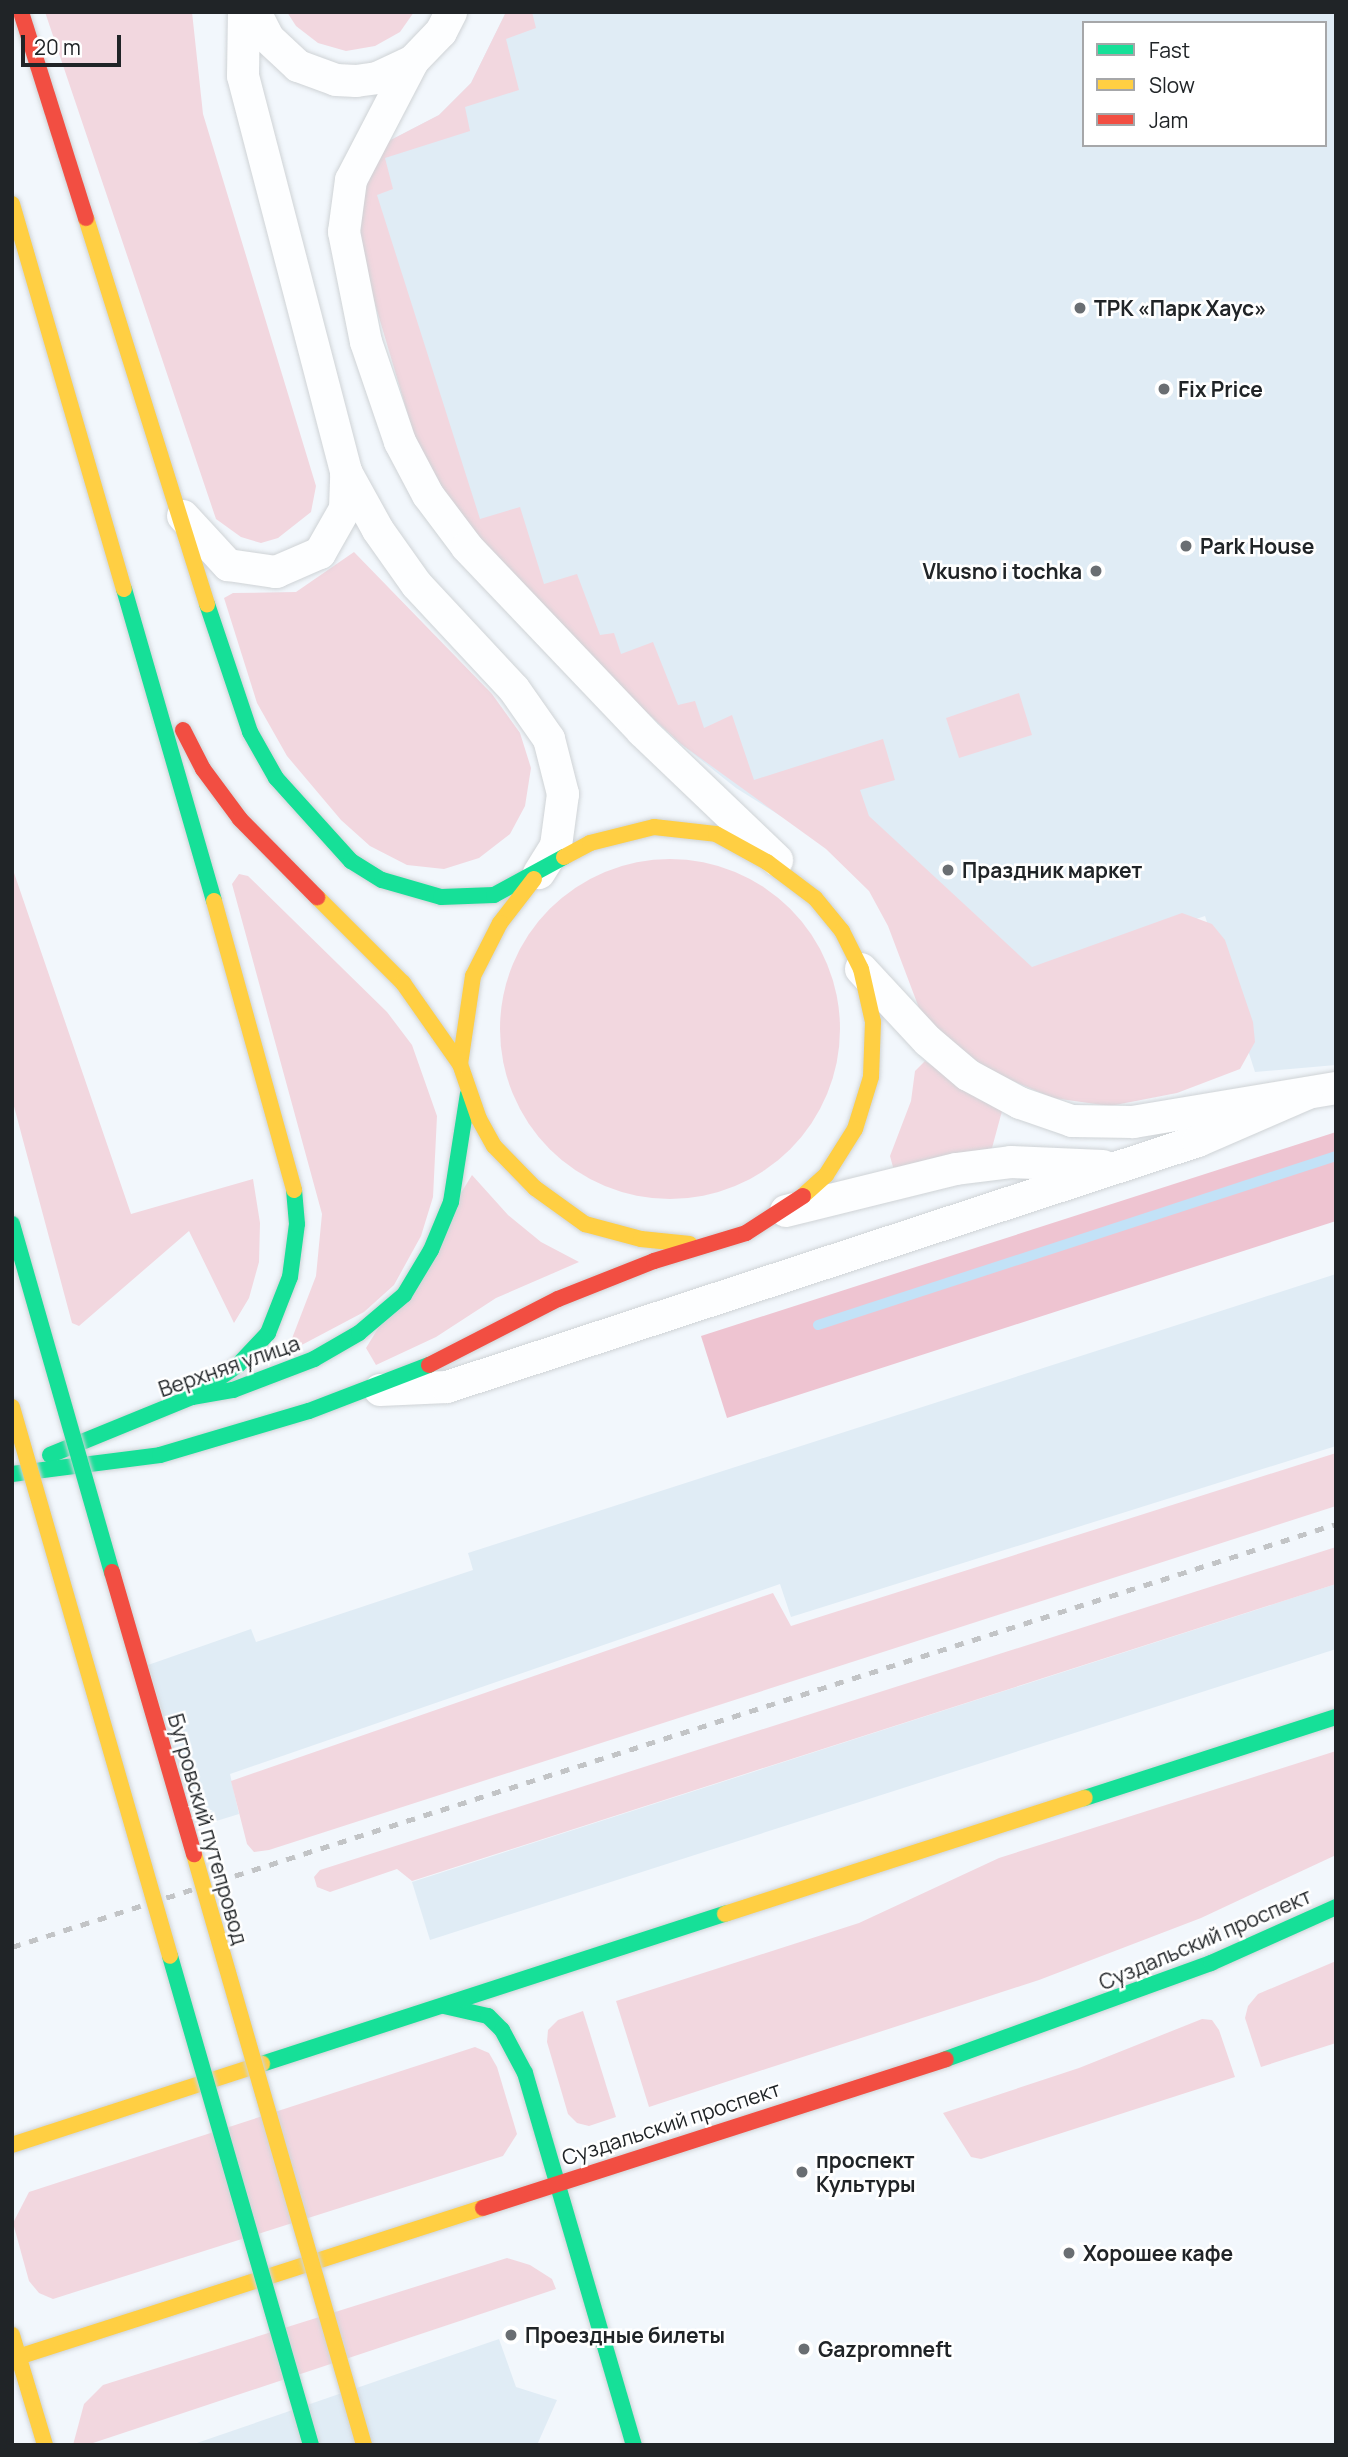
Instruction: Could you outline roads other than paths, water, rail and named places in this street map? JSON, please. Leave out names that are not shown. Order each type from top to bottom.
[{"type":"main road","name":"Верхняя улица","points":[[12,1472],[160,1455],[371,1390],[446,1358],[558,1299],[703,1245],[746,1233],[786,1211],[826,1175],[855,1129],[871,1077],[873,1022],[860,970],[842,931],[815,898],[767,862],[716,834],[654,827],[590,843],[494,895],[440,897],[383,880],[351,860],[276,778],[250,733],[21,12]]},
{"type":"main road","points":[[12,204],[146,656],[292,1172],[297,1224],[290,1277],[268,1333],[238,1364],[192,1397]]},
{"type":"main road","points":[[146,656],[203,769],[240,819],[403,983],[460,1064],[468,1094],[494,1146],[534,1188],[585,1224],[640,1239],[703,1245]]},
{"type":"main road","points":[[460,1064],[473,976],[500,923],[539,873]]},
{"type":"main road","name":"Верхняя улица","points":[[12,1472],[192,1397],[233,1390],[314,1359],[359,1333],[404,1295],[431,1250],[452,1202],[468,1094]]},
{"type":"main road","name":"Бугровский путепровод","points":[[12,1224],[364,2445]]},
{"type":"main road","points":[[12,1407],[311,2445]]},
{"type":"main road","points":[[12,2145],[1336,1717]]},
{"type":"main road","name":"Суздальский проспект","points":[[16,2358],[558,2181],[1025,2034],[1211,1963],[1336,1908]]},
{"type":"main road","points":[[444,2006],[488,2016],[502,2030],[525,2073],[634,2445]]},
{"type":"main road","points":[[24,2160],[93,2120]]},
{"type":"main road","points":[[12,2335],[16,2358],[45,2445]]},
{"type":"street","points":[[183,516],[228,565],[276,572],[320,553],[345,509],[345,472],[243,76],[244,12]]},
{"type":"street","points":[[256,12],[282,54],[316,74],[336,80],[377,78],[413,61],[435,40],[450,12]]},
{"type":"street","points":[[413,61],[351,180],[344,232],[366,342],[400,442],[428,495],[510,596],[815,898]]},
{"type":"street","points":[[345,472],[378,530],[417,585],[514,689],[549,739],[563,794],[556,846],[539,873]]},
{"type":"street","points":[[860,970],[928,1041],[968,1075],[1020,1103],[1072,1121],[1133,1122],[1321,1091]]},
{"type":"street","points":[[371,1390],[447,1387],[1198,1141],[1321,1091]]},
{"type":"street","points":[[786,1211],[905,1180],[997,1164],[1118,1167]]},
{"type":"waterway","points":[[818,1325],[1336,1156]]},
{"type":"railway","points":[[12,1947],[1336,1524]]},
{"type":"place","name":"ТРК «Парк Хаус»","points":[[1080,308]]},
{"type":"place","name":"Fix Price","points":[[1164,389]]},
{"type":"place","name":"Park House","points":[[1186,546]]},
{"type":"place","name":"Vkusno i tochka","points":[[1096,571]]},
{"type":"place","name":"Праздник маркет","points":[[948,870]]},
{"type":"place","name":"проспект Культуры","points":[[802,2172]]},
{"type":"place","name":"Хорошее кафе","points":[[1069,2253]]},
{"type":"place","name":"Проездные билеты","points":[[511,2335]]},
{"type":"place","name":"Gazpromneft","points":[[804,2349]]}]
